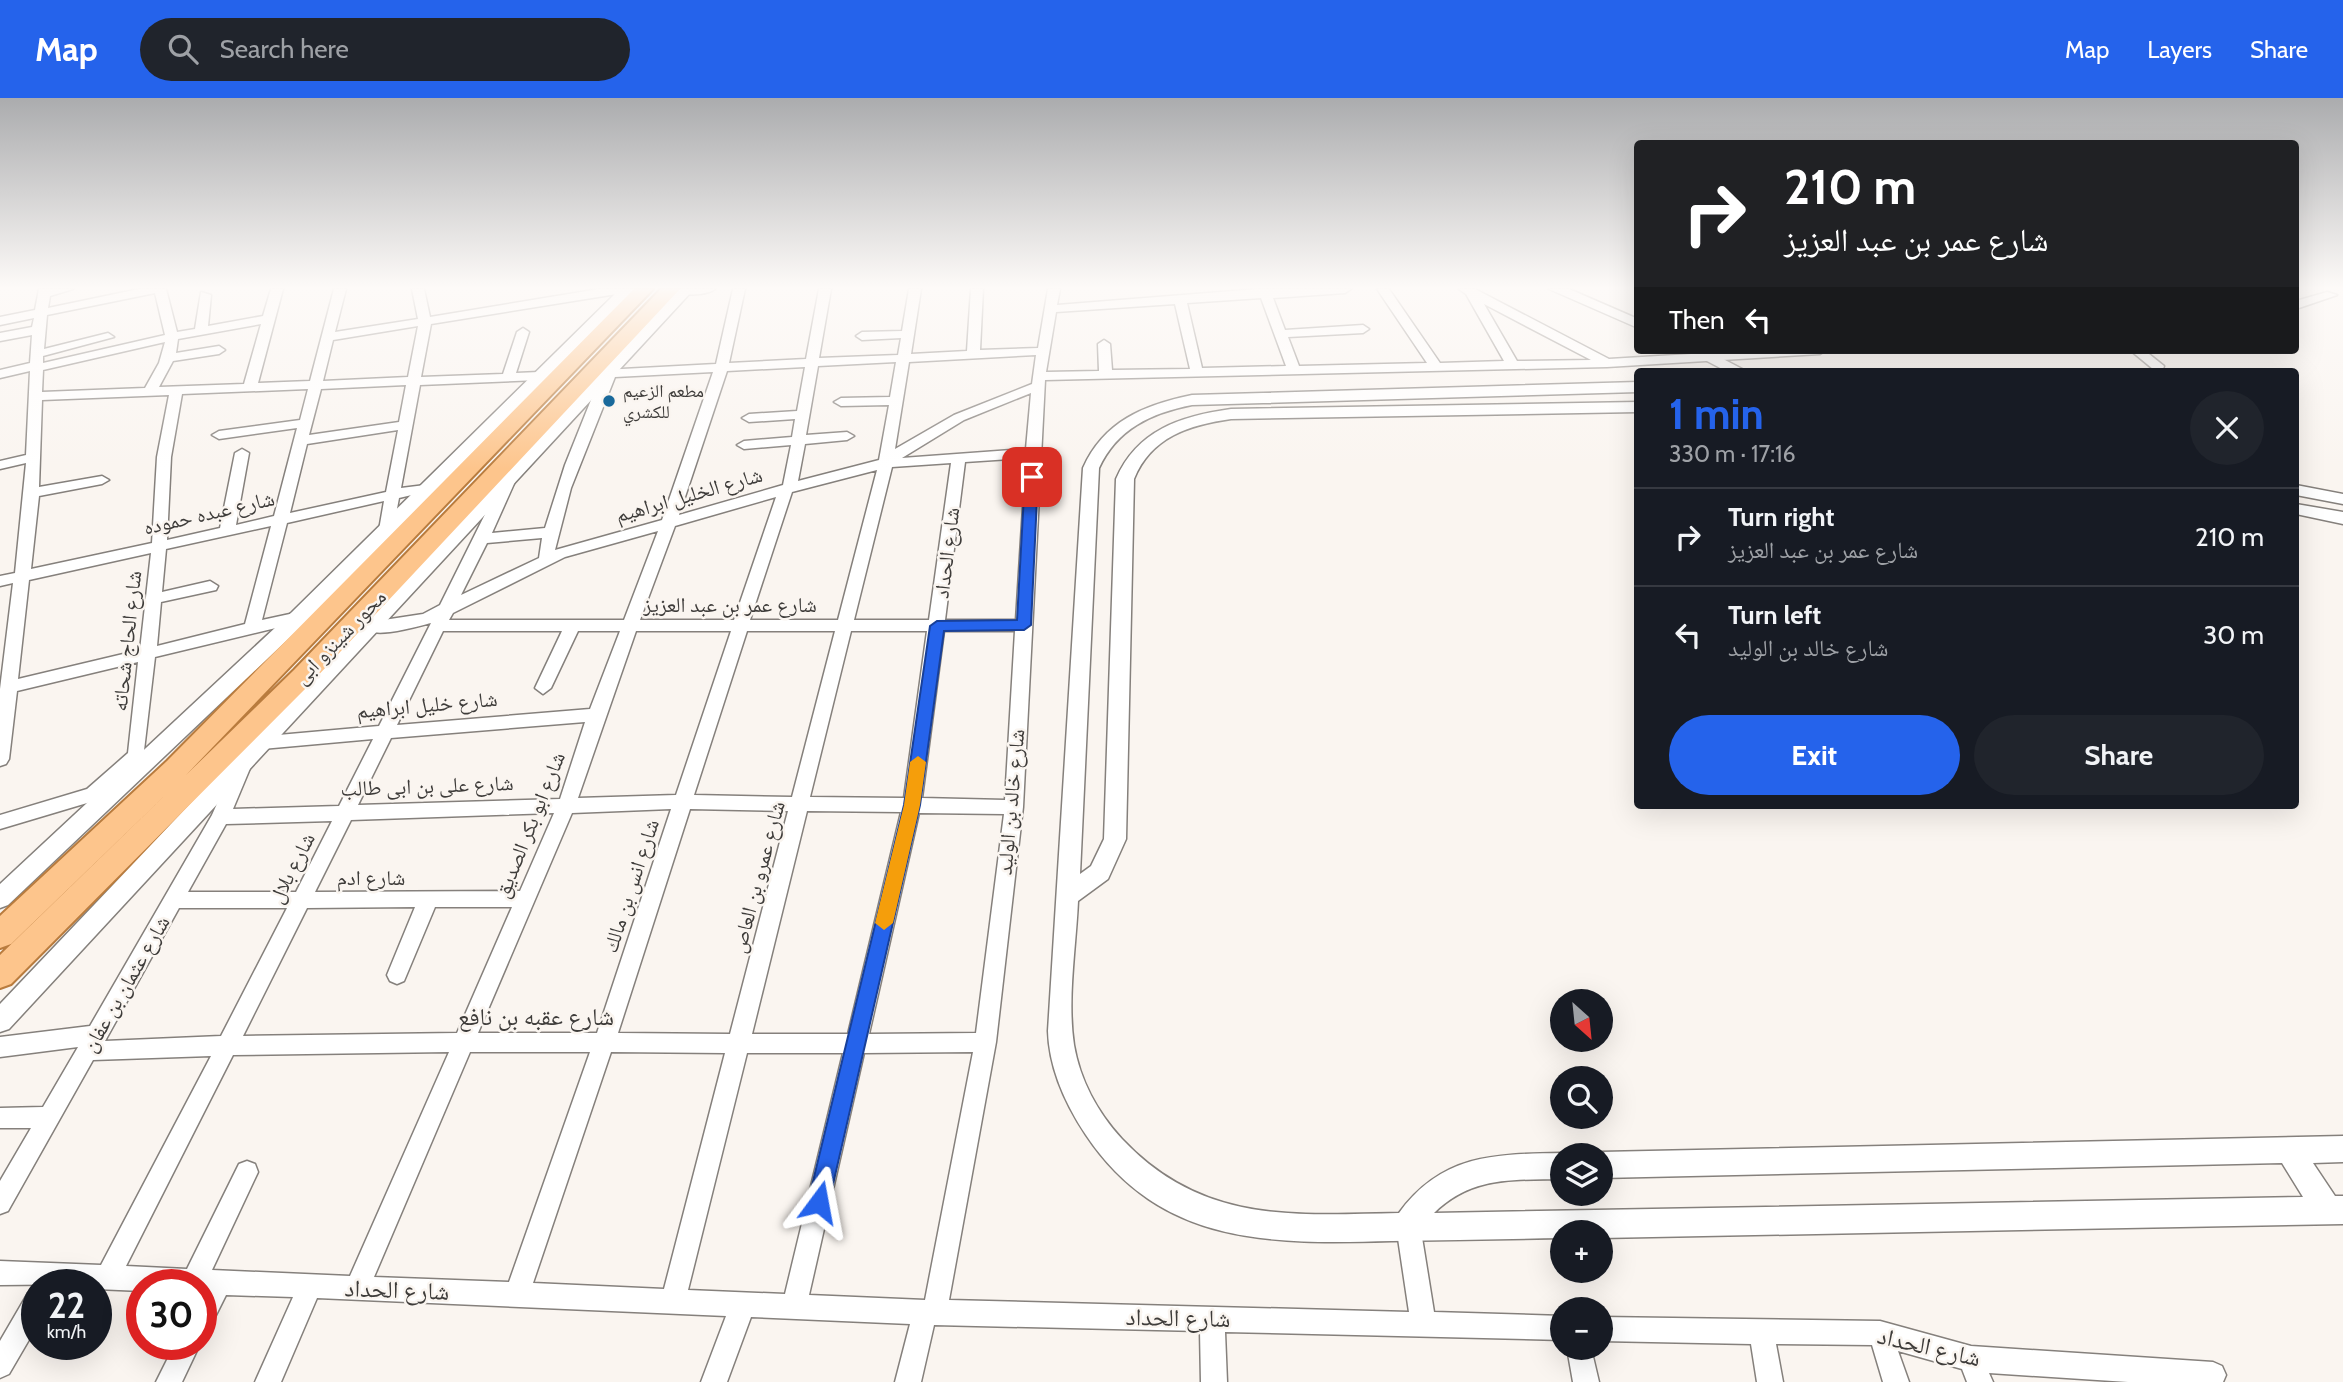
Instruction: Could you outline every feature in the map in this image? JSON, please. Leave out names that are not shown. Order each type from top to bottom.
[{"type":"main road","name":"محور شينزو ابى","points":[[0,935],[176,768],[585,349]]},
{"type":"main road","name":"محور شينزو ابى","points":[[0,975],[303,676],[623,349]]},
{"type":"street","points":[[0,759],[32,493],[37,349]]},
{"type":"street","points":[[0,374],[75,349]]},
{"type":"street","points":[[37,363],[108,349]]},
{"type":"street","points":[[150,391],[169,358],[171,349]]},
{"type":"street","points":[[250,387],[261,349]]},
{"type":"street","points":[[253,626],[324,349]]},
{"type":"street","points":[[386,530],[420,349]]},
{"type":"street","points":[[508,377],[517,349]]},
{"type":"street","points":[[89,796],[135,764],[299,617],[566,349]]},
{"type":"street","points":[[0,1021],[630,349]]},
{"type":"street","name":"شارع ابو بكر الصديق","points":[[357,1288],[568,804],[596,715],[669,522],[725,349]]},
{"type":"street","name":"شارع انس بن مالك","points":[[517,1294],[604,1043],[787,489],[813,349]]},
{"type":"street","name":"شارع عمرو بن العاص","points":[[673,1301],[846,627],[886,463],[906,349]]},
{"type":"street","points":[[973,349],[973,355]]},
{"type":"street","points":[[1104,349],[1106,374]]},
{"type":"street","points":[[1191,349],[1197,373]]},
{"type":"street","points":[[1286,349],[1294,371]]},
{"type":"street","points":[[1424,349],[1436,367]]},
{"type":"street","points":[[1503,349],[1512,364]]},
{"type":"street","points":[[1580,349],[1607,363]]},
{"type":"street","points":[[169,358],[219,350]]},
{"type":"street","points":[[609,373],[1044,351]]},
{"type":"street","name":"شارع خالد بن الوليد","points":[[908,1382],[930,1312],[985,1042],[1014,807],[1033,453],[1044,351]]},
{"type":"street","points":[[1702,354],[1732,368]]},
{"type":"street","points":[[886,463],[918,437],[954,417],[1039,381],[1106,374],[1607,363],[1772,354]]},
{"type":"street","points":[[2142,354],[2158,366]]},
{"type":"street","points":[[545,560],[550,532],[567,478],[609,373]]},
{"type":"street","points":[[37,396],[539,376]]},
{"type":"street","points":[[1634,387],[1209,398],[1175,403],[1144,413],[1108,437],[1091,468],[1061,1001],[1062,1048],[1076,1094],[1102,1138],[1140,1176],[1189,1205],[1244,1224],[1302,1229],[2336,1210]]},
{"type":"street","name":"شارع الحاج شحاته","points":[[135,764],[145,653],[159,547],[164,457],[176,390]]},
{"type":"street","points":[[841,402],[897,401]]},
{"type":"street","points":[[1066,897],[1100,872],[1107,862],[1115,839],[1125,479],[1133,460],[1149,442],[1185,423],[1231,414],[1634,407]]},
{"type":"street","points":[[749,418],[802,415]]},
{"type":"street","points":[[219,435],[304,423]]},
{"type":"street","points":[[300,441],[405,425]]},
{"type":"street","points":[[744,444],[846,436]]},
{"type":"street","points":[[228,531],[242,453]]},
{"type":"street","name":"شارع الخليل ابراهيم","points":[[370,627],[440,620],[545,560],[669,522],[886,463],[1033,453]]},
{"type":"street","name":"شارع الحداد","points":[[794,1306],[912,805],[959,456]]},
{"type":"street","points":[[0,465],[34,457]]},
{"type":"street","name":"شارع بلال","points":[[112,1269],[347,812],[440,620],[484,539],[510,477]]},
{"type":"street","points":[[32,493],[102,480]]},
{"type":"street","name":"شارع عبده حموده","points":[[0,582],[281,518],[428,488]]},
{"type":"street","points":[[2299,491],[2343,499]]},
{"type":"street","points":[[2299,510],[2343,518]]},
{"type":"street","points":[[484,539],[550,532]]},
{"type":"street","points":[[152,599],[210,586]]},
{"type":"street","points":[[9,687],[299,617]]},
{"type":"street","name":"شارع عمر بن عبد العزيز","points":[[440,620],[740,628],[1024,625]]},
{"type":"street","points":[[543,688],[573,625]]},
{"type":"street","name":"شارع خليل ابراهيم","points":[[262,742],[596,715]]},
{"type":"street","name":"شارع عثمان بن عفان","points":[[0,1203],[220,817],[245,760]]},
{"type":"street","points":[[0,898],[118,787],[135,764]]},
{"type":"street","points":[[0,822],[118,787]]},
{"type":"street","name":"شارع على بن ابى طالب","points":[[220,817],[683,802],[1014,807]]},
{"type":"street","name":"شارع ادم","points":[[174,900],[526,899]]},
{"type":"street","points":[[397,975],[428,900]]},
{"type":"street","name":"شارع عقبه بن نافع","points":[[0,1047],[92,1043],[604,1043],[737,1046],[985,1042]]},
{"type":"street","points":[[0,1118],[47,1117]]},
{"type":"street","points":[[1613,1166],[2343,1149]]},
{"type":"street","points":[[2290,1151],[2336,1210]]},
{"type":"street","points":[[1423,1324],[1408,1225],[1428,1197],[1456,1178],[1489,1169],[1550,1167]]},
{"type":"street","points":[[200,1269],[247,1172]]},
{"type":"street","name":"شارع الحداد","points":[[0,1273],[21,1276]]},
{"type":"street","points":[[217,1286],[219,1282]]},
{"type":"street","name":"شارع الحداد","points":[[219,1282],[930,1312],[1550,1328]]},
{"type":"street","points":[[268,1382],[310,1286]]},
{"type":"street","points":[[714,1382],[743,1304]]},
{"type":"street","points":[[1212,1318],[1214,1382]]},
{"type":"street","points":[[0,1365],[21,1329]]},
{"type":"street","name":"شارع الحداد","points":[[1613,1329],[1880,1333],[1975,1371],[2218,1380]]},
{"type":"street","points":[[1761,1332],[1770,1382]]},
{"type":"street","points":[[1880,1333],[1896,1382]]},
{"type":"street","points":[[169,1382],[180,1360]]},
{"type":"street","points":[[1581,1360],[1586,1382]]},
{"type":"slow traffic","points":[[884,923],[912,805],[918,762]]},
{"type":"place","name":"مطعم الزعيم للكشري","points":[[609,401]]},
{"type":"route","points":[[819,1202],[912,805],[937,626],[1024,625],[1032,477]]}]
